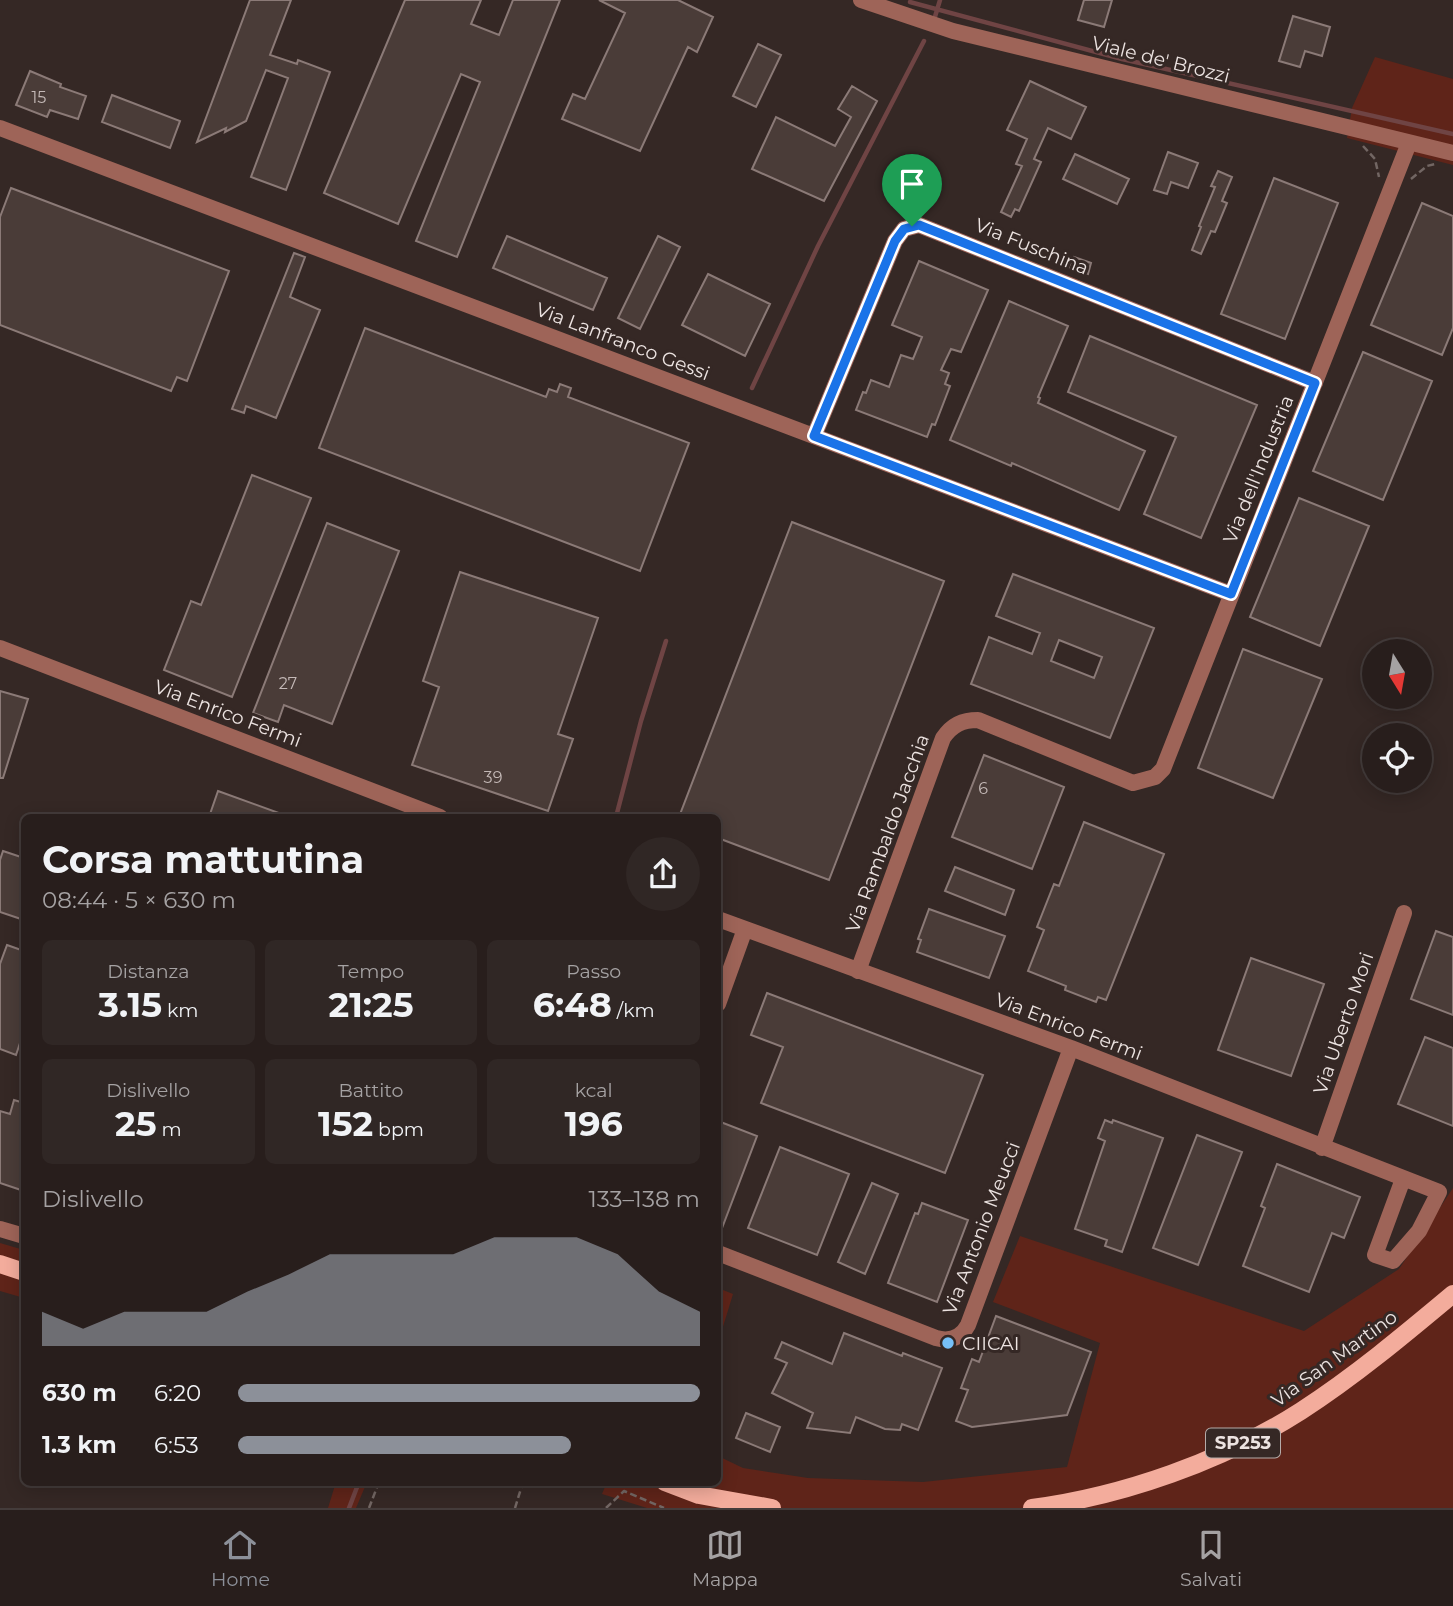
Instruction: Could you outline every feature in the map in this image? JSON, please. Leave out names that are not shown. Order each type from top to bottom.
[{"type":"main road","points":[[0,1264],[21,1271]]},
{"type":"main road","name":"Via San Martino","points":[[1032,1508],[1116,1492],[1244,1443],[1300,1411],[1388,1349],[1453,1294]]},
{"type":"main road","points":[[675,1486],[699,1495],[772,1508]]},
{"type":"street","name":"Viale de' Brozzi","points":[[861,0],[953,31],[1453,153]]},
{"type":"street","name":"Via Lanfranco Gessi","points":[[0,128],[1231,594]]},
{"type":"street","name":"Via dell'Industria","points":[[1122,780],[1145,782],[1155,777],[1169,760],[1231,594],[1409,143]]},
{"type":"street","name":"Via Fuschina","points":[[814,436],[895,241],[904,229],[919,225],[1315,383]]},
{"type":"street","name":"Via Enrico Fermi","points":[[0,648],[432,814]]},
{"type":"street","name":"Via Rambaldo Jacchia","points":[[858,971],[943,738],[957,723],[978,720],[1122,780]]},
{"type":"street","name":"Via Uberto Mori","points":[[1322,1148],[1404,913]]},
{"type":"street","name":"Via Enrico Fermi","points":[[721,920],[1071,1048],[1439,1192],[1419,1231],[1393,1261],[1375,1255],[1403,1179]]},
{"type":"street","points":[[721,996],[745,929]]},
{"type":"street","name":"Via Antonio Meucci","points":[[721,1254],[936,1338],[951,1340],[958,1337],[968,1325],[1071,1048]]},
{"type":"street","points":[[0,1229],[21,1235]]},
{"type":"path","points":[[369,1508],[377,1486]]},
{"type":"path","points":[[515,1508],[522,1486]]},
{"type":"path","points":[[606,1508],[624,1491],[664,1508]]},
{"type":"shaded area","points":[[1375,57],[1453,79],[1453,165],[1347,138],[1352,108]]},
{"type":"shaded area","points":[[1453,1188],[1453,1508],[647,1508],[602,1494],[605,1486],[721,1486],[721,1457],[743,1468],[808,1478],[923,1482],[1067,1467],[1100,1343],[993,1302],[1020,1236],[1304,1331],[1399,1269]]},
{"type":"shaded area","points":[[0,1243],[21,1249],[21,1297],[0,1291]]},
{"type":"shaded area","points":[[721,1289],[733,1294],[721,1333]]},
{"type":"shaded area","points":[[335,1486],[365,1486],[356,1508],[328,1508]]},
{"type":"building","points":[[250,0],[291,0],[270,55],[297,64],[298,60],[330,72],[286,190],[251,177],[288,78],[266,70],[246,121],[197,142]]},
{"type":"building","points":[[405,0],[481,0],[471,24],[499,35],[513,0],[560,0],[457,257],[416,241],[480,82],[461,74],[398,224],[324,193]]},
{"type":"building","points":[[599,0],[678,0],[713,17],[697,52],[688,47],[640,151],[562,119],[573,94],[585,99],[625,13]]},
{"type":"building","points":[[1084,0],[1112,0],[1104,27],[1078,20]]},
{"type":"building","points":[[1293,16],[1330,27],[1322,56],[1305,51],[1300,67],[1279,61]]},
{"type":"building","points":[[758,44],[781,55],[756,107],[733,96]]},
{"type":"building","points":[[30,71],[61,84],[60,87],[86,96],[78,119],[50,110],[47,117],[16,105]]},
{"type":"building","points":[[1030,81],[1086,107],[1071,139],[1048,128],[1034,159],[1041,162],[1019,211],[1015,209],[1011,217],[1001,212],[1022,166],[1016,164],[1027,139],[1007,130]]},
{"type":"building","points":[[852,86],[877,101],[824,201],[752,169],[776,117],[835,146],[851,117],[838,109]]},
{"type":"building","points":[[112,95],[180,121],[170,148],[102,122]]},
{"type":"building","points":[[1168,152],[1198,163],[1188,188],[1171,182],[1167,194],[1154,190]]},
{"type":"building","points":[[1075,154],[1129,179],[1117,204],[1063,179]]},
{"type":"building","points":[[1218,171],[1232,177],[1222,201],[1227,203],[1215,232],[1211,231],[1201,254],[1192,250],[1215,187],[1211,186]]},
{"type":"building","points":[[1274,178],[1338,203],[1285,339],[1221,314]]},
{"type":"building","points":[[11,188],[229,271],[187,381],[177,377],[171,391],[0,325],[0,217]]},
{"type":"building","points":[[1422,203],[1453,216],[1453,328],[1442,355],[1371,325]]},
{"type":"building","points":[[507,236],[607,278],[593,310],[493,268]]},
{"type":"building","points":[[658,236],[680,247],[640,329],[618,318]]},
{"type":"building","points":[[294,253],[305,257],[290,297],[320,310],[276,418],[246,406],[244,413],[232,409]]},
{"type":"building","points":[[1074,257],[1091,263],[1088,274],[1070,268]]},
{"type":"building","points":[[919,261],[988,290],[961,352],[951,349],[941,370],[949,373],[945,384],[950,386],[935,425],[932,424],[927,437],[856,410],[871,380],[889,387],[901,355],[913,359],[922,337],[892,325]]},
{"type":"building","points":[[708,274],[770,304],[745,356],[682,325]]},
{"type":"building","points":[[1009,301],[1068,326],[1038,397],[1038,403],[1145,451],[1119,510],[1012,463],[1011,466],[950,440]]},
{"type":"building","points":[[365,328],[546,397],[549,389],[557,392],[560,384],[571,388],[568,397],[689,443],[640,571],[319,448]]},
{"type":"building","points":[[1090,336],[1257,405],[1201,538],[1144,514],[1176,437],[1068,392]]},
{"type":"building","points":[[1363,352],[1432,381],[1383,500],[1313,471]]},
{"type":"building","points":[[252,475],[311,498],[232,697],[164,670],[191,601],[201,605]]},
{"type":"building","points":[[1299,498],[1369,526],[1320,646],[1250,617]]},
{"type":"building","points":[[792,522],[944,581],[829,880],[721,839],[721,814],[680,814]]},
{"type":"building","points":[[327,523],[399,551],[332,724],[284,705],[278,722],[253,713]]},
{"type":"building","points":[[460,572],[598,618],[558,734],[573,739],[548,811],[412,765],[439,687],[423,681]]},
{"type":"building","points":[[1013,574],[1154,628],[1110,738],[971,684],[989,637],[1032,654],[1040,633],[996,616]],"holes":[[[1059,640],[1102,657],[1094,678],[1051,661]]]},
{"type":"building","points":[[1243,649],[1322,679],[1273,798],[1198,768]]},
{"type":"building","points":[[0,691],[28,699],[3,778],[0,778]]},
{"type":"building","points":[[984,755],[1064,787],[1032,869],[952,837]]},
{"type":"building","points":[[218,791],[281,814],[210,814]]},
{"type":"building","points":[[1084,822],[1164,854],[1106,1000],[1098,997],[1096,1002],[1065,990],[1066,986],[1028,971],[1044,930],[1037,927],[1054,884],[1059,886]]},
{"type":"building","points":[[3,851],[21,857],[21,919],[0,912],[0,860]]},
{"type":"building","points":[[955,867],[1014,890],[1005,915],[945,891]]},
{"type":"building","points":[[929,909],[1005,936],[989,978],[917,952],[921,940],[918,939]]},
{"type":"building","points":[[1436,931],[1453,937],[1453,1015],[1411,999]]},
{"type":"building","points":[[7,945],[21,950],[21,1040],[16,1055],[0,1049],[0,964]]},
{"type":"building","points":[[1251,958],[1324,984],[1291,1076],[1218,1050]]},
{"type":"building","points":[[767,993],[983,1075],[945,1173],[761,1103],[783,1047],[751,1035]]},
{"type":"building","points":[[1425,1037],[1453,1048],[1453,1126],[1398,1104]]},
{"type":"building","points":[[14,1100],[21,1102],[21,1190],[0,1183],[0,1111],[10,1114]]},
{"type":"building","points":[[1105,1120],[1112,1123],[1113,1120],[1163,1138],[1122,1252],[1105,1246],[1107,1240],[1075,1229],[1105,1141],[1098,1138]]},
{"type":"building","points":[[721,1122],[757,1136],[721,1231]]},
{"type":"building","points":[[1197,1135],[1242,1152],[1198,1265],[1153,1248]]},
{"type":"building","points":[[780,1147],[849,1174],[817,1255],[748,1228]]},
{"type":"building","points":[[1277,1164],[1360,1197],[1344,1238],[1332,1233],[1309,1292],[1243,1266],[1265,1208],[1261,1206]]},
{"type":"building","points":[[872,1183],[898,1194],[865,1274],[838,1262]]},
{"type":"building","points":[[922,1203],[968,1220],[937,1302],[888,1283],[915,1213],[918,1214]]},
{"type":"building","points":[[996,1316],[1091,1352],[1067,1415],[972,1427],[956,1421],[968,1390],[961,1388],[972,1359],[979,1362]]},
{"type":"building","points":[[844,1333],[902,1356],[903,1353],[942,1368],[918,1430],[902,1424],[900,1430],[885,1429],[856,1417],[850,1433],[807,1428],[813,1413],[772,1393],[787,1363],[775,1358],[782,1342],[832,1364]]},
{"type":"building","points":[[746,1413],[780,1427],[770,1452],[736,1438]]},
{"type":"waterway","points":[[934,20],[940,0]]},
{"type":"waterway","points":[[910,2],[1122,59],[1453,134]]},
{"type":"waterway","points":[[752,388],[818,246],[924,41]]},
{"type":"waterway","points":[[617,814],[641,721],[666,641]]},
{"type":"waterway","points":[[349,1508],[357,1486]]},
{"type":"place","name":"CIICAI","points":[[948,1343]]},
{"type":"route","points":[[912,226],[927,227],[1315,383],[1231,594],[814,436],[895,241],[904,229],[912,226]]}]
